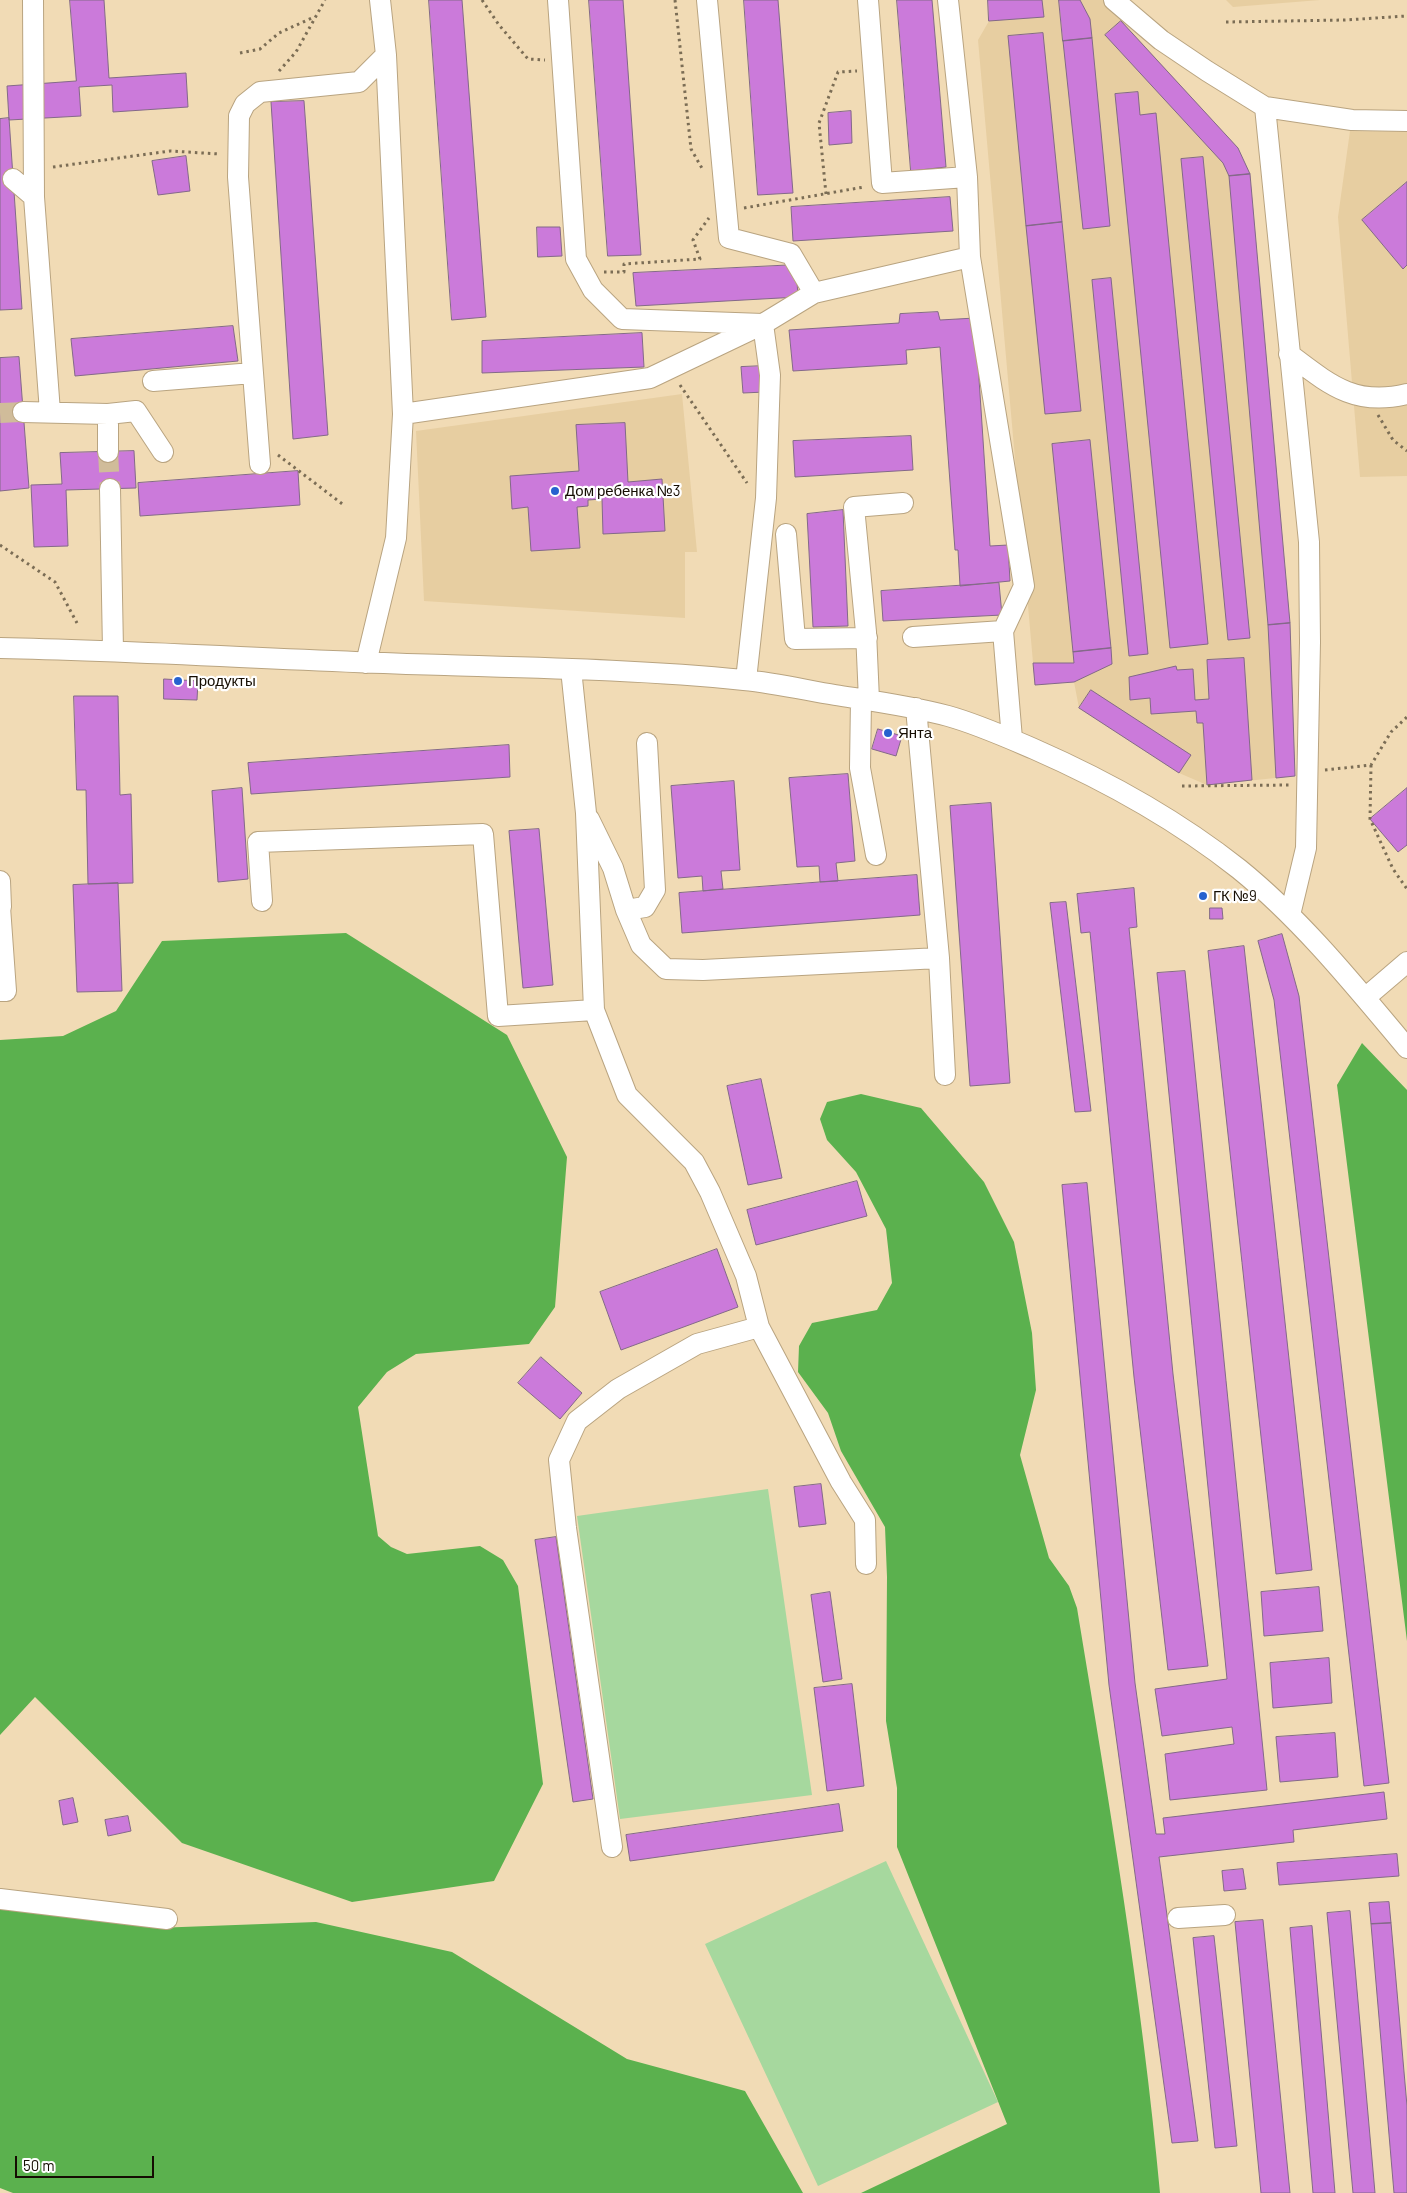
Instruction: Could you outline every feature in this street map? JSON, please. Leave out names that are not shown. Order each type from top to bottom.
[{"type":"street","points":[[33,0],[34,197],[50,412]]},
{"type":"street","points":[[366,663],[396,538],[403,414],[386,55],[380,0]]},
{"type":"street","points":[[558,0],[576,259],[593,290],[622,319],[763,324]]},
{"type":"street","points":[[708,0],[729,238],[791,254],[814,293]]},
{"type":"street","points":[[868,0],[882,183],[967,177]]},
{"type":"street","points":[[948,0],[967,177],[970,257],[1024,586],[1003,631],[1012,739]]},
{"type":"street","points":[[1114,0],[1162,40],[1207,72],[1265,107],[1352,120],[1407,121]]},
{"type":"street","points":[[260,464],[238,178],[239,116],[245,104],[260,92],[359,82],[386,55]]},
{"type":"street","points":[[1265,107],[1309,542],[1313,778],[1306,848],[1290,915]]},
{"type":"street","points":[[13,179],[34,197]]},
{"type":"street","points":[[403,414],[650,378],[763,324],[814,293],[970,257]]},
{"type":"street","points":[[746,680],[766,498],[770,375],[763,324]]},
{"type":"street","points":[[1289,354],[1325,381],[1357,396],[1387,399],[1407,394]]},
{"type":"street","points":[[152,381],[253,373]]},
{"type":"street","points":[[23,412],[108,414],[136,412],[163,452]]},
{"type":"street","points":[[108,414],[108,452]]},
{"type":"street","points":[[110,489],[113,650]]},
{"type":"street","points":[[876,855],[860,768],[865,700],[866,638],[854,507],[903,503]]},
{"type":"street","points":[[786,534],[795,639],[866,638]]},
{"type":"street","points":[[913,637],[1003,631]]},
{"type":"street","points":[[0,648],[113,650],[366,663],[571,669],[746,680],[916,708],[951,717],[1012,739],[1084,771],[1164,816],[1240,870],[1290,915],[1366,998],[1407,1048]]},
{"type":"street","points":[[571,669],[586,813],[594,1010],[626,1095],[694,1162],[710,1192],[746,1276],[759,1327],[841,1482],[865,1520],[866,1564]]},
{"type":"street","points":[[916,708],[939,958],[945,1075]]},
{"type":"street","points":[[626,910],[645,907],[655,890],[647,744]]},
{"type":"street","points":[[586,813],[614,868],[626,910],[640,945],[666,969],[703,970],[939,958]]},
{"type":"street","points":[[262,901],[258,842],[483,834],[498,1016],[594,1010]]},
{"type":"street","points":[[0,880],[6,991],[0,991]]},
{"type":"street","points":[[1366,998],[1407,962]]},
{"type":"street","points":[[612,1847],[566,1528],[559,1460],[577,1421],[618,1389],[697,1344],[759,1327]]},
{"type":"street","points":[[0,1899],[167,1919]]},
{"type":"street","points":[[1178,1918],[1225,1915]]},
{"type":"path","points":[[260,92],[296,52],[325,0]]},
{"type":"path","points":[[482,0],[499,25],[528,59],[562,61]]},
{"type":"path","points":[[675,0],[691,149],[706,176]]},
{"type":"path","points":[[1226,22],[1345,20],[1407,16]]},
{"type":"path","points":[[240,53],[260,50],[279,33],[314,17]]},
{"type":"path","points":[[826,194],[819,123],[829,93],[838,72],[874,70]]},
{"type":"path","points":[[34,170],[170,151],[238,155]]},
{"type":"path","points":[[584,273],[624,272],[624,264],[700,259],[692,240],[714,211],[727,211],[882,183]]},
{"type":"path","points":[[669,369],[748,484]]},
{"type":"path","points":[[1367,397],[1393,440],[1407,451]]},
{"type":"path","points":[[258,440],[345,506]]},
{"type":"path","points":[[0,545],[55,582],[76,623]]},
{"type":"path","points":[[1407,717],[1390,732],[1371,765],[1370,819],[1393,869],[1407,888]]},
{"type":"path","points":[[1182,786],[1313,778],[1371,765]]},
{"type":"shaded area","points":[[988,0],[1103,0],[1238,148],[1250,174],[1290,623],[1295,776],[1207,785],[1179,773],[1079,708],[1074,682],[1035,685],[978,40],[989,21]]},
{"type":"shaded area","points":[[1226,0],[1320,0],[1233,7]]},
{"type":"shaded area","points":[[1350,131],[1407,132],[1407,476],[1360,477],[1338,217]]},
{"type":"shaded area","name":"Дом ребенка №3","points":[[682,394],[697,552],[685,552],[685,618],[424,601],[416,431]]},
{"type":"green space","points":[[346,933],[507,1035],[567,1157],[555,1307],[529,1344],[416,1354],[387,1372],[358,1407],[378,1536],[391,1547],[407,1554],[480,1546],[503,1560],[518,1586],[543,1784],[494,1881],[352,1902],[182,1843],[35,1697],[0,1735],[0,1040],[63,1036],[116,1011],[162,941]]},
{"type":"green space","points":[[1362,1043],[1407,1090],[1407,1641],[1337,1085]]},
{"type":"green space","points":[[861,1094],[921,1108],[984,1182],[1014,1242],[1032,1333],[1036,1390],[1020,1455],[1049,1558],[1069,1586],[1077,1608],[1113,1827],[1134,1973],[1153,2120],[1160,2193],[861,2193],[1007,2124],[897,1847],[897,1788],[886,1721],[887,1577],[885,1527],[841,1451],[828,1413],[798,1372],[799,1346],[812,1323],[877,1310],[892,1283],[886,1229],[856,1172],[827,1140],[820,1119],[827,1102]]},
{"type":"green space","points":[[768,1489],[812,1795],[620,1819],[577,1516]]},
{"type":"green space","points":[[886,1861],[998,2102],[818,2186],[705,1944]]},
{"type":"green space","points":[[0,1909],[155,1928],[316,1922],[452,1952],[627,2059],[745,2091],[803,2193],[13,2193],[0,2188]]},
{"type":"building","points":[[70,0],[104,0],[109,78],[186,73],[188,107],[113,112],[112,85],[79,87],[81,116],[9,120],[7,86],[76,81]]},
{"type":"building","points":[[429,0],[462,0],[486,317],[452,320]]},
{"type":"building","points":[[589,0],[623,0],[641,255],[608,256]]},
{"type":"building","points":[[744,0],[778,0],[793,193],[758,195]]},
{"type":"building","points":[[897,0],[932,0],[946,167],[911,171]]},
{"type":"building","points":[[988,0],[1042,0],[1044,17],[989,21]]},
{"type":"building","points":[[1059,0],[1080,0],[1090,19],[1092,38],[1063,41]]},
{"type":"building","points":[[1121,21],[1238,148],[1250,174],[1229,176],[1223,163],[1105,35]]},
{"type":"building","points":[[1043,33],[1062,222],[1026,226],[1008,36]]},
{"type":"building","points":[[1092,38],[1110,226],[1083,229],[1063,41]]},
{"type":"building","points":[[1138,92],[1140,115],[1156,113],[1208,644],[1170,648],[1115,94]]},
{"type":"building","points":[[304,101],[328,435],[293,439],[271,102]]},
{"type":"building","points":[[851,111],[852,143],[829,145],[828,113]]},
{"type":"building","points":[[9,118],[22,309],[0,310],[0,119]]},
{"type":"building","points":[[186,156],[190,191],[158,195],[152,161]]},
{"type":"building","points":[[1203,157],[1250,638],[1228,640],[1181,159]]},
{"type":"building","points":[[1250,174],[1290,623],[1268,625],[1229,176]]},
{"type":"building","points":[[1407,182],[1407,265],[1403,269],[1362,220]]},
{"type":"building","points":[[950,197],[953,231],[793,241],[791,207]]},
{"type":"building","points":[[1062,222],[1081,411],[1045,414],[1026,226]]},
{"type":"building","points":[[537,227],[560,227],[562,256],[538,257]]},
{"type":"building","points":[[796,265],[798,297],[636,306],[633,273]]},
{"type":"building","points":[[1111,278],[1148,654],[1129,656],[1092,280]]},
{"type":"building","points":[[938,312],[940,320],[975,318],[990,546],[1008,545],[1010,581],[960,586],[958,550],[955,550],[940,347],[906,350],[907,364],[793,371],[789,330],[899,323],[900,314]]},
{"type":"building","points":[[233,326],[238,361],[75,376],[71,339]]},
{"type":"building","points":[[642,333],[644,367],[482,373],[482,341]]},
{"type":"building","points":[[19,357],[29,488],[0,491],[0,358]]},
{"type":"building","points":[[764,366],[765,392],[743,393],[741,367]]},
{"type":"building","points":[[625,423],[628,482],[662,479],[665,531],[603,534],[602,499],[588,500],[588,506],[577,507],[580,548],[531,551],[528,507],[512,509],[510,476],[579,471],[576,425]]},
{"type":"building","points":[[911,436],[913,470],[795,477],[793,441]]},
{"type":"building","points":[[1090,440],[1111,648],[1073,652],[1052,444]]},
{"type":"building","points":[[134,451],[136,488],[66,490],[68,546],[34,547],[31,485],[62,484],[60,453]]},
{"type":"building","points":[[298,471],[300,505],[140,516],[138,483]]},
{"type":"building","points":[[843,510],[848,626],[813,627],[807,514]]},
{"type":"building","points":[[999,583],[1002,615],[883,621],[881,591]]},
{"type":"building","points":[[1290,623],[1295,776],[1276,778],[1268,625]]},
{"type":"building","points":[[1111,648],[1112,664],[1074,682],[1035,685],[1033,663],[1074,663],[1073,652]]},
{"type":"building","points":[[1244,658],[1252,780],[1207,785],[1203,723],[1197,723],[1196,711],[1151,714],[1150,698],[1130,700],[1129,677],[1176,666],[1177,670],[1193,669],[1195,700],[1209,699],[1207,660]]},
{"type":"building","points":[[164,679],[198,681],[197,700],[164,699]]},
{"type":"building","points":[[1091,690],[1191,755],[1179,773],[1079,708]]},
{"type":"building","points":[[74,696],[118,696],[120,795],[131,794],[133,883],[88,884],[86,790],[77,790]]},
{"type":"building","points":[[878,729],[902,736],[896,756],[872,749]]},
{"type":"building","points":[[509,745],[510,777],[251,794],[248,763]]},
{"type":"building","points":[[848,774],[855,861],[836,863],[838,881],[820,882],[819,866],[797,867],[789,778]]},
{"type":"building","points":[[734,781],[740,870],[721,871],[723,889],[703,891],[702,876],[678,878],[671,786]]},
{"type":"building","points":[[242,788],[248,879],[218,882],[212,791]]},
{"type":"building","points":[[1407,788],[1407,845],[1398,852],[1370,819]]},
{"type":"building","points":[[991,803],[1010,1083],[970,1086],[950,806]]},
{"type":"building","points":[[539,829],[553,985],[523,988],[509,831]]},
{"type":"building","points":[[917,875],[920,915],[682,933],[679,893]]},
{"type":"building","points":[[118,883],[122,991],[77,992],[73,885]]},
{"type":"building","points":[[1134,888],[1137,927],[1129,928],[1173,1374],[1208,1666],[1168,1670],[1134,1377],[1090,932],[1081,933],[1077,894]]},
{"type":"building","points":[[1066,902],[1091,1111],[1075,1112],[1050,903]]},
{"type":"building","points":[[1210,908],[1222,908],[1223,919],[1210,919]]},
{"type":"building","points":[[1282,934],[1299,996],[1389,1783],[1364,1786],[1274,1000],[1258,941]]},
{"type":"building","points":[[1244,946],[1312,1570],[1276,1574],[1208,951]]},
{"type":"building","points":[[1185,971],[1267,1790],[1170,1800],[1165,1754],[1234,1744],[1232,1727],[1162,1736],[1155,1689],[1227,1679],[1157,973]]},
{"type":"building","points":[[761,1079],[782,1178],[748,1185],[727,1086]]},
{"type":"building","points":[[857,1181],[867,1216],[756,1245],[747,1210]]},
{"type":"building","points":[[1087,1183],[1135,1683],[1156,1834],[1165,1834],[1163,1818],[1384,1792],[1387,1819],[1293,1830],[1294,1842],[1159,1857],[1198,2141],[1172,2143],[1109,1685],[1062,1185]]},
{"type":"building","points":[[717,1249],[738,1307],[621,1350],[600,1292]]},
{"type":"building","points":[[541,1357],[582,1393],[560,1419],[518,1383]]},
{"type":"building","points":[[821,1484],[826,1524],[799,1527],[794,1487]]},
{"type":"building","points":[[556,1537],[593,1799],[573,1802],[535,1540]]},
{"type":"building","points":[[1319,1587],[1323,1631],[1264,1636],[1261,1592]]},
{"type":"building","points":[[830,1592],[842,1679],[823,1682],[811,1595]]},
{"type":"building","points":[[1329,1658],[1332,1703],[1273,1708],[1270,1663]]},
{"type":"building","points":[[852,1684],[864,1786],[827,1791],[814,1688]]},
{"type":"building","points":[[1335,1733],[1338,1777],[1280,1782],[1276,1737]]},
{"type":"building","points":[[73,1798],[78,1822],[63,1825],[59,1801]]},
{"type":"building","points":[[839,1804],[843,1831],[630,1861],[626,1835]]},
{"type":"building","points":[[128,1816],[131,1831],[108,1836],[105,1820]]},
{"type":"building","points":[[1397,1854],[1399,1876],[1279,1885],[1277,1863]]},
{"type":"building","points":[[1243,1869],[1246,1889],[1224,1891],[1222,1871]]},
{"type":"building","points":[[1389,1902],[1391,1923],[1371,1924],[1369,1903]]},
{"type":"building","points":[[1350,1911],[1375,2193],[1353,2193],[1327,1913]]},
{"type":"building","points":[[1263,1920],[1290,2193],[1261,2193],[1235,1922]]},
{"type":"building","points":[[1391,1923],[1407,2106],[1407,2193],[1394,2193],[1371,1924]]},
{"type":"building","points":[[1312,1926],[1335,2193],[1313,2193],[1290,1928]]},
{"type":"building","points":[[1214,1936],[1237,2146],[1215,2148],[1193,1938]]},
{"type":"tunnel","points":[[0,413],[23,412]]},
{"type":"tunnel","points":[[108,452],[110,489]]},
{"type":"place","name":"Дом ребенка №3","points":[[555,491]]},
{"type":"place","name":"Продукты","points":[[178,681]]},
{"type":"place","name":"Янта","points":[[888,733]]},
{"type":"place","name":"ГК №9","points":[[1203,896]]}]
